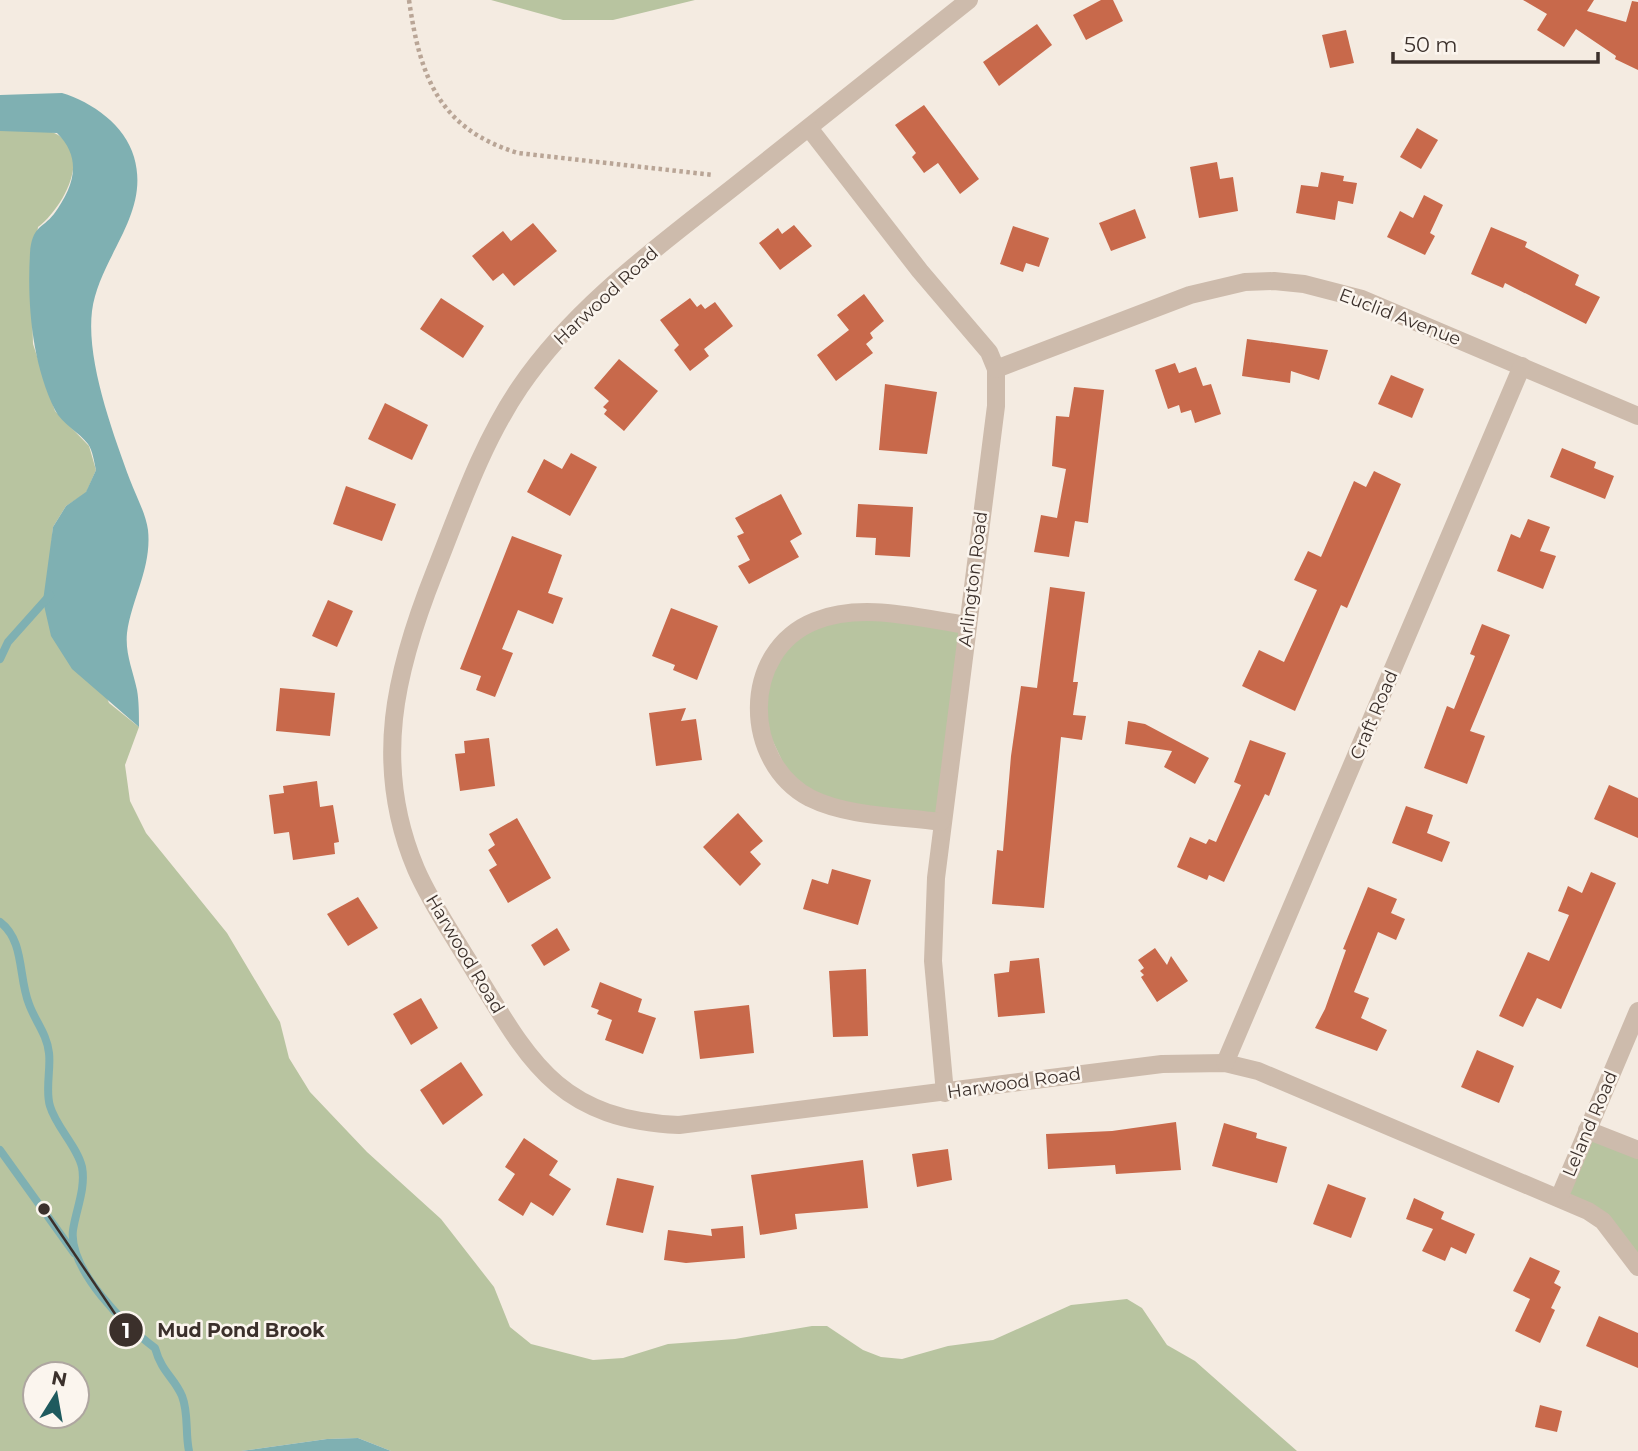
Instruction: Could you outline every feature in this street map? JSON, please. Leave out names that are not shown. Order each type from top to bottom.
[{"type":"street","name":"Harwood Road","points":[[969,0],[741,181],[593,303],[541,359],[500,420],[468,489],[402,661],[392,728],[396,802],[404,837],[430,899],[513,1033],[557,1086],[583,1105],[613,1117],[679,1125],[1163,1064],[1225,1063],[1288,1083],[1559,1198],[1603,1221],[1638,1267]]},
{"type":"street","name":"Arlington Road","points":[[809,128],[920,271],[978,337],[996,369],[996,406],[941,822],[933,961],[945,1093]]},
{"type":"street","name":"Euclid Avenue","points":[[996,369],[1191,295],[1245,282],[1274,281],[1304,284],[1362,299],[1638,416]]},
{"type":"street","name":"Craft Road","points":[[1225,1063],[1522,366]]},
{"type":"street","points":[[941,822],[832,805],[795,788],[775,765],[762,735],[758,710],[760,687],[766,665],[777,649],[812,622],[833,615],[875,612],[968,625]]},
{"type":"street","name":"Leland Road","points":[[1559,1198],[1638,1011]]},
{"type":"street","points":[[1587,1130],[1638,1150]]},
{"type":"path","points":[[409,0],[425,72],[451,116],[470,133],[491,145],[518,153],[715,175],[741,181]]},
{"type":"green space","points":[[491,0],[695,0],[613,20],[563,20]]},
{"type":"green space","points":[[44,130],[60,136],[70,147],[73,160],[67,190],[49,217],[38,227],[31,277],[33,344],[55,411],[89,446],[96,470],[86,493],[66,506],[53,527],[50,561],[109,703],[139,727],[125,765],[130,801],[146,833],[227,933],[280,1022],[289,1058],[310,1092],[367,1152],[441,1219],[494,1287],[510,1327],[531,1344],[593,1360],[623,1358],[668,1344],[735,1339],[827,1326],[863,1350],[881,1357],[902,1359],[948,1346],[993,1340],[1071,1305],[1127,1299],[1142,1308],[1167,1345],[1195,1361],[1297,1451],[391,1451],[358,1438],[327,1439],[241,1451],[0,1451],[0,131]]},
{"type":"green space","points":[[833,615],[968,625],[941,822],[855,810],[795,788],[758,710],[777,649]]},
{"type":"green space","points":[[1587,1130],[1638,1150],[1638,1267],[1614,1234],[1559,1198]]},
{"type":"water","points":[[62,93],[85,102],[115,125],[130,145],[137,178],[136,198],[130,217],[97,291],[91,331],[102,397],[148,530],[147,557],[127,633],[128,655],[138,694],[139,727],[72,669],[51,636],[43,601],[53,527],[66,506],[86,492],[96,470],[88,444],[58,415],[47,392],[36,353],[31,313],[31,244],[35,233],[54,214],[67,193],[73,163],[65,143],[57,133],[0,131],[0,95]]},
{"type":"water","points":[[358,1438],[391,1451],[241,1451],[327,1439]]},
{"type":"building","points":[[1101,0],[1113,0],[1123,21],[1086,40],[1073,15]]},
{"type":"building","points":[[1523,0],[1594,0],[1587,11],[1626,22],[1632,1],[1638,2],[1638,70],[1615,59],[1616,56],[1576,29],[1564,47],[1537,30],[1547,14]]},
{"type":"building","points":[[1037,24],[1052,45],[999,86],[983,62]]},
{"type":"building","points":[[1346,30],[1354,63],[1330,68],[1322,35]]},
{"type":"building","points":[[924,105],[979,179],[960,194],[938,163],[924,173],[912,157],[916,153],[895,125]]},
{"type":"building","points":[[1417,128],[1438,140],[1421,169],[1400,157]]},
{"type":"building","points":[[1217,162],[1220,179],[1233,177],[1238,211],[1199,218],[1190,167]]},
{"type":"building","points":[[1321,172],[1344,176],[1343,181],[1357,183],[1353,204],[1338,201],[1335,220],[1296,213],[1301,185],[1318,187]]},
{"type":"building","points":[[1424,195],[1443,205],[1430,233],[1435,236],[1425,255],[1387,237],[1400,211],[1413,218]]},
{"type":"building","points":[[1135,209],[1146,238],[1111,251],[1099,223]]},
{"type":"building","points":[[533,223],[557,251],[514,286],[503,273],[493,281],[472,256],[503,231],[511,241]]},
{"type":"building","points":[[794,225],[812,246],[780,270],[759,243],[778,228],[782,234]]},
{"type":"building","points":[[1013,226],[1049,238],[1039,267],[1026,263],[1023,272],[1000,264]]},
{"type":"building","points":[[1491,227],[1527,242],[1525,247],[1579,275],[1575,285],[1600,297],[1586,324],[1505,283],[1503,288],[1471,274]]},
{"type":"building","points":[[864,294],[884,321],[870,333],[873,338],[866,344],[873,353],[836,381],[817,355],[849,330],[837,315]]},
{"type":"building","points":[[441,298],[484,326],[463,358],[420,329]]},
{"type":"building","points":[[690,298],[697,307],[701,304],[705,309],[715,302],[733,326],[704,349],[709,356],[690,371],[674,350],[679,345],[660,320]]},
{"type":"building","points":[[1247,339],[1328,350],[1319,380],[1291,371],[1290,383],[1242,376]]},
{"type":"building","points":[[619,359],[658,391],[624,431],[604,414],[607,410],[603,407],[609,401],[594,388]]},
{"type":"building","points":[[1175,363],[1179,373],[1196,367],[1203,386],[1211,384],[1221,414],[1195,423],[1191,410],[1181,413],[1179,405],[1168,409],[1155,370]]},
{"type":"building","points":[[1391,375],[1424,389],[1412,418],[1378,404]]},
{"type":"building","points":[[885,384],[937,392],[927,454],[879,450]]},
{"type":"building","points":[[1074,387],[1104,390],[1088,523],[1075,521],[1069,557],[1034,552],[1041,515],[1057,518],[1066,469],[1052,466],[1056,416],[1069,417]]},
{"type":"building","points":[[385,403],[428,425],[412,460],[368,439]]},
{"type":"building","points":[[1562,448],[1596,462],[1594,468],[1614,476],[1605,499],[1550,477]]},
{"type":"building","points":[[571,453],[597,467],[570,516],[527,492],[544,459],[562,469]]},
{"type":"building","points":[[1374,471],[1401,484],[1347,608],[1341,605],[1295,711],[1242,686],[1259,650],[1284,662],[1317,590],[1294,580],[1308,551],[1321,557],[1354,481],[1366,487]]},
{"type":"building","points":[[346,486],[396,504],[382,541],[333,524]]},
{"type":"building","points":[[781,494],[802,534],[790,541],[799,557],[749,584],[738,566],[750,560],[737,536],[744,533],[735,518]]},
{"type":"building","points":[[858,504],[913,507],[910,557],[875,555],[876,538],[856,537]]},
{"type":"building","points":[[1528,519],[1550,527],[1540,551],[1556,556],[1543,589],[1497,571],[1511,534],[1520,538]]},
{"type":"building","points":[[512,536],[562,555],[548,593],[563,598],[553,624],[518,610],[502,649],[513,653],[495,697],[476,690],[481,676],[460,669]]},
{"type":"building","points":[[1050,587],[1085,592],[1073,682],[1078,682],[1073,715],[1086,716],[1082,740],[1061,737],[1044,908],[992,904],[997,850],[1003,851],[1011,756],[1021,686],[1037,688]]},
{"type":"building","points":[[328,600],[353,611],[337,647],[312,636]]},
{"type":"building","points":[[671,608],[718,626],[697,680],[673,670],[675,665],[652,656]]},
{"type":"building","points":[[1482,624],[1510,635],[1470,731],[1485,736],[1467,784],[1424,768],[1447,706],[1454,709],[1475,656],[1470,654]]},
{"type":"building","points":[[280,688],[335,693],[330,736],[276,731]]},
{"type":"building","points":[[686,708],[681,721],[696,719],[702,760],[656,766],[649,713]]},
{"type":"building","points":[[1128,721],[1145,724],[1209,758],[1195,784],[1164,767],[1172,751],[1125,744]]},
{"type":"building","points":[[489,738],[495,786],[460,791],[455,754],[465,753],[464,741]]},
{"type":"building","points":[[1250,740],[1286,753],[1269,796],[1265,794],[1224,882],[1209,875],[1207,880],[1177,867],[1190,837],[1206,844],[1209,839],[1216,842],[1241,785],[1234,782]]},
{"type":"building","points":[[317,781],[320,807],[333,805],[339,842],[334,843],[335,854],[293,860],[289,832],[274,834],[269,795],[284,793],[283,786]]},
{"type":"building","points":[[1609,785],[1638,798],[1638,838],[1594,819]]},
{"type":"building","points":[[1406,806],[1433,815],[1427,833],[1450,842],[1442,862],[1392,843]]},
{"type":"building","points":[[738,813],[763,841],[750,852],[761,864],[740,886],[703,847]]},
{"type":"building","points":[[517,818],[551,878],[508,903],[489,870],[497,865],[488,850],[495,845],[489,834]]},
{"type":"building","points":[[832,869],[871,880],[858,925],[803,909],[812,879],[828,884]]},
{"type":"building","points":[[1591,872],[1616,883],[1561,1009],[1537,998],[1523,1027],[1499,1016],[1528,952],[1549,961],[1569,915],[1558,911],[1568,886],[1582,893]]},
{"type":"building","points":[[1368,887],[1397,899],[1391,913],[1405,919],[1396,940],[1378,932],[1354,992],[1369,998],[1361,1018],[1387,1030],[1377,1051],[1315,1028],[1325,1009],[1346,950],[1343,949]]},
{"type":"building","points":[[358,897],[378,928],[348,946],[327,914]]},
{"type":"building","points":[[557,928],[570,950],[544,966],[531,945]]},
{"type":"building","points":[[1155,948],[1167,965],[1171,956],[1188,981],[1157,1002],[1141,977],[1144,975],[1140,971],[1144,968],[1138,960]]},
{"type":"building","points":[[1039,958],[1045,1013],[998,1017],[994,974],[1009,972],[1010,961]]},
{"type":"building","points":[[866,969],[868,1036],[833,1037],[829,971]]},
{"type":"building","points":[[600,982],[642,999],[638,1012],[656,1018],[643,1054],[605,1040],[612,1020],[597,1014],[599,1010],[591,1007]]},
{"type":"building","points":[[421,998],[438,1028],[411,1045],[393,1014]]},
{"type":"building","points":[[749,1005],[754,1053],[700,1059],[694,1011]]},
{"type":"building","points":[[1477,1050],[1514,1066],[1499,1103],[1461,1087]]},
{"type":"building","points":[[461,1062],[483,1095],[443,1125],[420,1090]]},
{"type":"building","points":[[1176,1122],[1181,1170],[1116,1174],[1115,1165],[1048,1169],[1046,1134],[1112,1131]]},
{"type":"building","points":[[1224,1123],[1257,1133],[1256,1138],[1287,1147],[1277,1183],[1212,1166]]},
{"type":"building","points":[[524,1138],[558,1161],[549,1175],[571,1189],[553,1216],[531,1202],[523,1216],[498,1200],[515,1174],[505,1167]]},
{"type":"building","points":[[948,1149],[952,1180],[917,1187],[912,1154]]},
{"type":"building","points":[[863,1160],[868,1208],[795,1214],[797,1229],[760,1235],[751,1175]]},
{"type":"building","points":[[617,1178],[654,1186],[643,1233],[606,1225]]},
{"type":"building","points":[[1328,1184],[1366,1198],[1351,1238],[1313,1224]]},
{"type":"building","points":[[1414,1198],[1444,1212],[1441,1219],[1475,1234],[1466,1254],[1451,1247],[1445,1261],[1422,1251],[1433,1229],[1406,1219]]},
{"type":"building","points":[[743,1226],[745,1258],[686,1263],[664,1260],[668,1230],[712,1236],[711,1229]]},
{"type":"building","points":[[1530,1257],[1560,1271],[1554,1283],[1561,1287],[1551,1308],[1555,1310],[1540,1343],[1515,1331],[1530,1299],[1513,1291]]},
{"type":"building","points":[[1599,1316],[1638,1333],[1638,1368],[1586,1346]]},
{"type":"building","points":[[1540,1405],[1562,1411],[1557,1432],[1535,1427]]},
{"type":"waterway","points":[[0,659],[8,642],[50,595]]},
{"type":"waterway","points":[[0,922],[14,939],[26,994],[48,1046],[50,1106],[82,1167],[82,1191],[73,1230],[74,1245],[80,1262],[101,1296],[129,1326],[155,1348],[161,1363],[182,1396],[189,1451]]},
{"type":"waterway","points":[[0,1150],[74,1253]]},
{"type":"place","name":"Mud Pond Brook","points":[[44,1209]]}]
